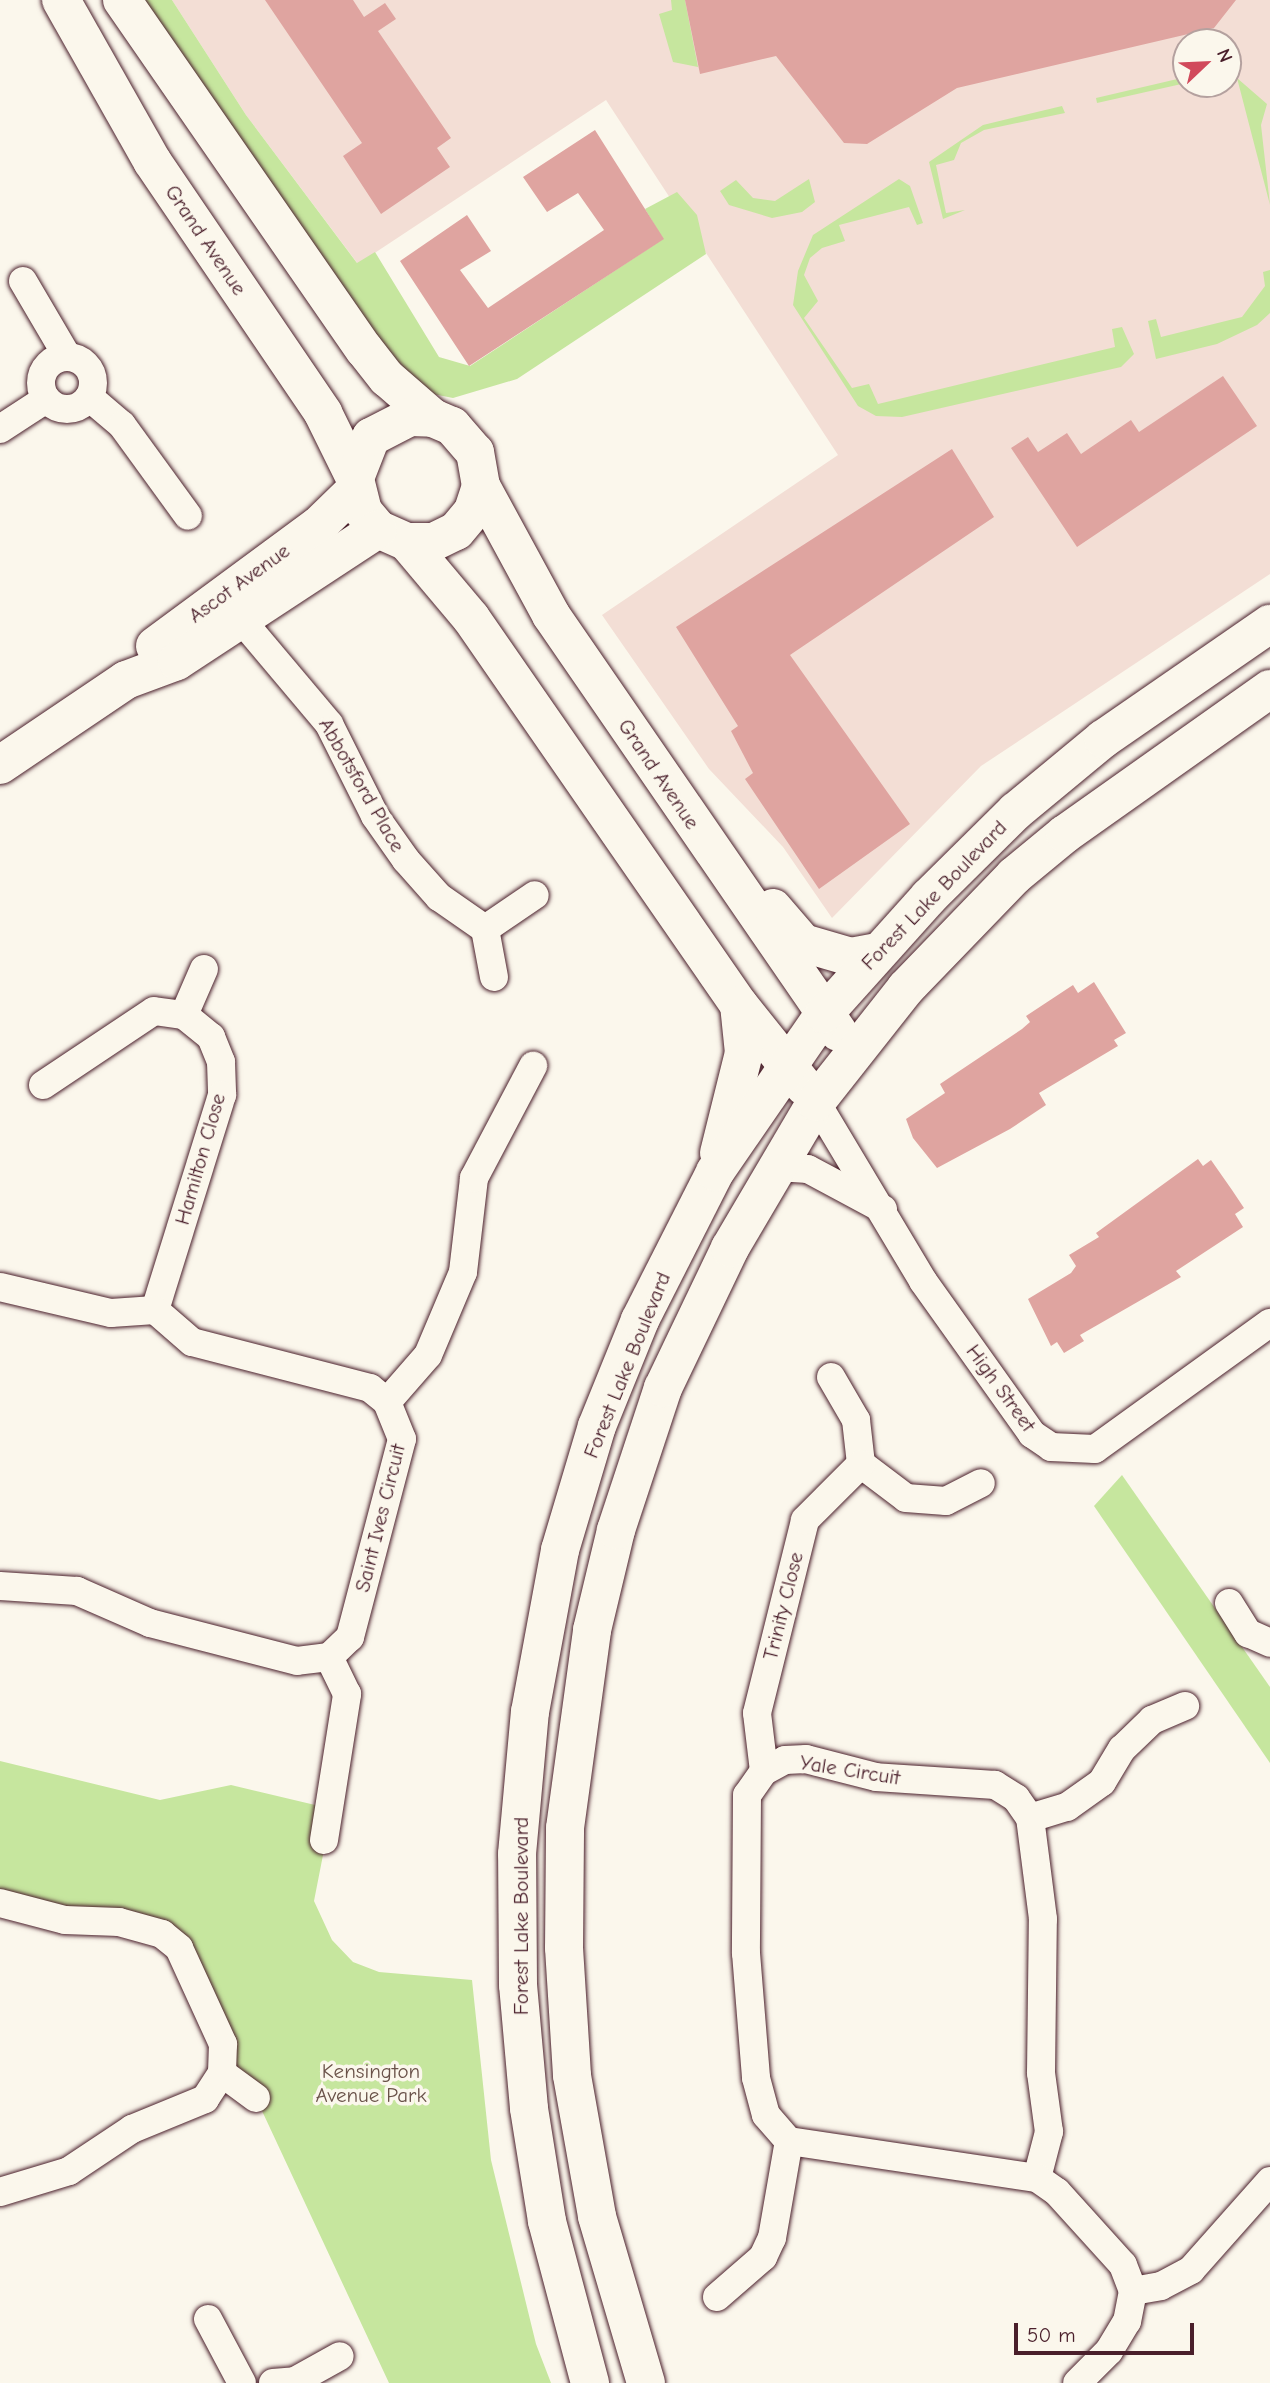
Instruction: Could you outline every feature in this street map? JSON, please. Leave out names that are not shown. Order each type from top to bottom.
[{"type":"main road","name":"Grand Avenue","points":[[61,0],[152,161],[323,413],[355,484],[363,511],[393,536],[471,618],[739,1005],[816,1102]]},
{"type":"main road","name":"Grand Avenue","points":[[122,0],[363,349],[387,379],[433,418],[465,438],[475,452],[481,486],[551,615],[852,1052]]},
{"type":"main road","points":[[355,484],[371,437],[410,417],[433,418]]},
{"type":"main road","name":"Ascot Avenue","points":[[0,765],[126,680],[177,661],[318,526],[355,484]]},
{"type":"main road","points":[[393,536],[433,542],[456,531],[473,511],[481,486]]},
{"type":"main road","name":"Ascot Avenue","points":[[230,608],[393,536]]},
{"type":"main road","name":"Forest Lake Boulevard","points":[[590,2383],[547,2221],[529,2108],[518,1985],[517,1854],[530,1712],[560,1550],[597,1426],[640,1320],[715,1172],[790,1067],[824,1014],[877,952],[1016,810],[1103,739],[1270,624]]},
{"type":"main road","name":"Forest Lake Boulevard","points":[[646,2383],[597,2216],[572,2075],[564,1948],[565,1828],[592,1630],[616,1530],[663,1388],[730,1248],[816,1102],[852,1052],[1014,876],[1133,782],[1270,689]]},
{"type":"main road","points":[[740,892],[758,890],[803,943],[851,957],[877,952]]},
{"type":"main road","name":"Grand Avenue","points":[[715,1172],[744,1053],[739,1005]]},
{"type":"street","points":[[23,281],[67,356],[90,370],[89,397]]},
{"type":"street","points":[[46,398],[44,371],[67,356]]},
{"type":"street","points":[[46,398],[68,409],[89,397]]},
{"type":"street","points":[[89,397],[122,425],[188,516]]},
{"type":"street","points":[[0,429],[46,398]]},
{"type":"street","name":"Abbotsford Place","points":[[230,608],[329,724],[375,816],[406,860],[439,897],[485,929]]},
{"type":"street","points":[[494,977],[485,929],[535,895]]},
{"type":"street","points":[[43,1084],[153,1011],[184,1015],[204,969]]},
{"type":"street","name":"Hamilton Close","points":[[155,1310],[222,1095],[221,1062],[211,1037],[184,1015]]},
{"type":"street","points":[[0,1287],[111,1313],[155,1310],[192,1342],[370,1388],[387,1402],[428,1355],[463,1272],[474,1178],[533,1066]]},
{"type":"street","name":"High Street","points":[[816,1102],[885,1210],[923,1281],[1032,1434],[1051,1447],[1094,1449],[1270,1323]]},
{"type":"street","points":[[778,1167],[808,1169],[885,1210]]},
{"type":"street","points":[[831,1377],[856,1420],[861,1464],[906,1498],[946,1501],[981,1483]]},
{"type":"street","name":"Saint Ives Circuit","points":[[329,1657],[350,1637],[402,1439],[387,1402]]},
{"type":"street","name":"Trinity Close","points":[[764,1771],[757,1713],[805,1520],[861,1464]]},
{"type":"street","points":[[0,1586],[77,1591],[150,1623],[298,1661],[329,1657],[347,1694],[324,1840]]},
{"type":"street","points":[[1229,1602],[1248,1633],[1270,1643]]},
{"type":"street","points":[[1037,2178],[1049,2132],[1041,2073],[1042,1919],[1031,1818],[1067,1807],[1102,1782],[1122,1749],[1152,1720],[1185,1706]]},
{"type":"street","name":"Yale Circuit","points":[[764,1771],[785,1760],[806,1759],[876,1777],[995,1785],[1016,1798],[1031,1818]]},
{"type":"street","points":[[764,1771],[747,1795],[746,1953],[756,2078],[766,2115],[789,2141],[1037,2178],[1057,2192],[1123,2265],[1133,2291],[1127,2321],[1109,2351],[1077,2383]]},
{"type":"street","points":[[0,1903],[65,1920],[119,1922],[162,1934],[179,1948],[223,2044],[222,2073],[205,2099],[132,2129],[69,2171],[0,2192]]},
{"type":"street","points":[[222,2073],[256,2098]]},
{"type":"street","points":[[717,2297],[763,2257],[772,2238],[776,2189],[789,2141]]},
{"type":"street","points":[[1133,2291],[1161,2286],[1191,2270],[1270,2182]]},
{"type":"street","points":[[208,2319],[242,2383]]},
{"type":"street","points":[[273,2383],[295,2381],[340,2356]]},
{"type":"shaded area","points":[[172,0],[1270,0],[1270,574],[981,766],[832,918],[783,847],[709,769],[602,615],[838,455],[606,100],[358,264],[246,115]]},
{"type":"green space","points":[[138,0],[172,0],[246,115],[357,263],[375,252],[439,357],[470,366],[663,239],[645,209],[677,192],[697,215],[706,254],[517,379],[453,398],[423,392],[383,354]]},
{"type":"green space","points":[[671,0],[685,0],[698,67],[673,62],[659,14],[672,10]]},
{"type":"green space","points":[[1172,80],[1172,86],[1097,103],[1096,98]]},
{"type":"green space","points":[[1242,82],[1267,104],[1261,125],[1270,205],[1242,97]]},
{"type":"green space","points":[[1062,106],[1065,113],[984,130],[961,143],[954,160],[936,165],[946,213],[965,210],[943,219],[929,162],[983,125]]},
{"type":"green space","points":[[809,179],[815,202],[802,212],[772,218],[729,205],[720,191],[736,180],[753,198],[775,201]]},
{"type":"green space","points":[[899,179],[910,186],[923,223],[917,225],[909,207],[839,225],[845,241],[822,248],[810,258],[804,275],[818,301],[804,318],[852,388],[869,384],[878,404],[1115,347],[1112,329],[1122,327],[1134,354],[1121,367],[902,417],[876,416],[858,406],[793,305],[798,271],[813,235]]},
{"type":"green space","points":[[1270,270],[1270,313],[1257,325],[1217,344],[1156,359],[1148,321],[1156,319],[1161,337],[1242,317],[1265,286],[1263,272]]},
{"type":"green space","points":[[1122,1475],[1270,1687],[1270,1763],[1094,1506]]},
{"type":"green space","name":"Kensington Avenue Park","points":[[0,1761],[160,1800],[231,1785],[332,1809],[314,1901],[332,1940],[353,1962],[379,1972],[472,1980],[491,2160],[536,2344],[551,2383],[389,2383],[256,2098],[222,2073],[179,1948],[0,1903]]},
{"type":"building","points":[[265,0],[353,0],[364,17],[385,3],[396,19],[378,31],[451,138],[437,148],[450,167],[381,214],[343,156],[362,143]]},
{"type":"building","points":[[685,0],[1236,0],[1214,28],[1172,28],[1172,38],[957,88],[867,144],[844,143],[776,56],[700,74]]},
{"type":"building","points":[[595,130],[664,239],[469,366],[400,261],[467,215],[491,251],[460,270],[488,308],[604,230],[578,193],[547,212],[523,177]]},
{"type":"building","points":[[1223,376],[1257,426],[1077,547],[1011,448],[1028,437],[1038,452],[1067,433],[1081,454],[1131,420],[1139,432]]},
{"type":"building","points":[[952,449],[994,517],[790,655],[910,824],[819,889],[745,779],[753,773],[731,731],[738,726],[676,627]]},
{"type":"building","points":[[1094,982],[1126,1033],[1114,1040],[1118,1046],[1039,1093],[1046,1105],[1010,1129],[937,1168],[913,1138],[906,1119],[945,1093],[940,1084],[1022,1029],[1030,1022],[1026,1016],[1073,985],[1078,993]]},
{"type":"building","points":[[1198,1159],[1203,1166],[1211,1160],[1244,1208],[1235,1214],[1243,1227],[1176,1271],[1181,1277],[1080,1335],[1084,1341],[1064,1353],[1057,1342],[1051,1346],[1028,1299],[1071,1273],[1076,1266],[1069,1255],[1099,1237],[1096,1233]]}]
